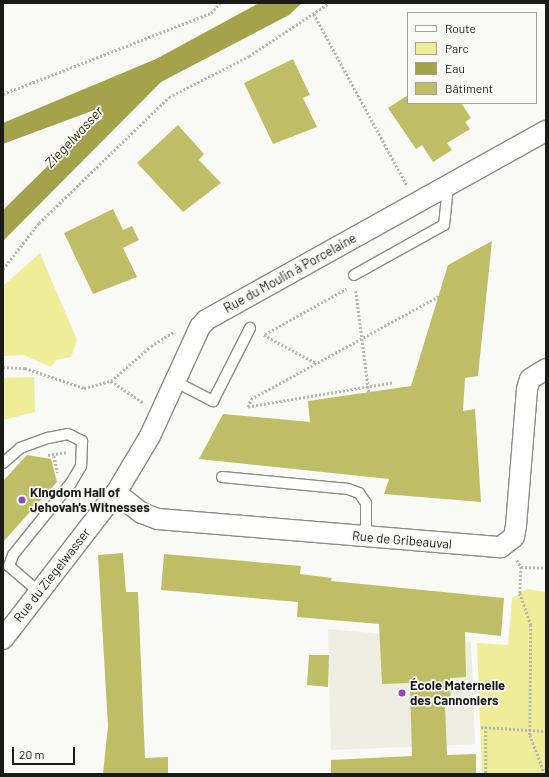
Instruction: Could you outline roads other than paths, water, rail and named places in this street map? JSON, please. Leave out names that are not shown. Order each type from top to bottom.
[{"type":"street","name":"Rue du Moulin à Porcelaine","points":[[116,493],[161,414],[195,337],[203,324],[215,315],[546,131]]},
{"type":"street","name":"Rue de Gribeauval","points":[[116,493],[142,514],[158,519],[492,548],[508,543],[516,526],[526,389],[530,379],[546,366]]},
{"type":"street","name":"Rue du Ziegelwasser","points":[[3,639],[116,493]]},
{"type":"lane","points":[[354,280],[444,225],[448,186]]},
{"type":"lane","points":[[176,382],[213,401],[250,328]]},
{"type":"lane","points":[[3,463],[20,448],[48,438],[68,434],[82,441],[81,466],[13,555],[6,567],[39,592]]},
{"type":"lane","points":[[222,477],[348,489],[359,493],[366,503],[366,537]]},
{"type":"water","points":[[259,3],[302,3],[289,15],[161,82],[3,241],[3,210],[80,134],[103,118],[97,109],[3,144],[3,123],[156,59]]},
{"type":"place","name":"Kingdom Hall of Jehovah's Witnesses","points":[[22,500]]},
{"type":"place","name":"École Maternelle des Cannoniers","points":[[402,693]]},
{"type":"water label","name":"Ziegelwasser","points":[[74,137]]}]
